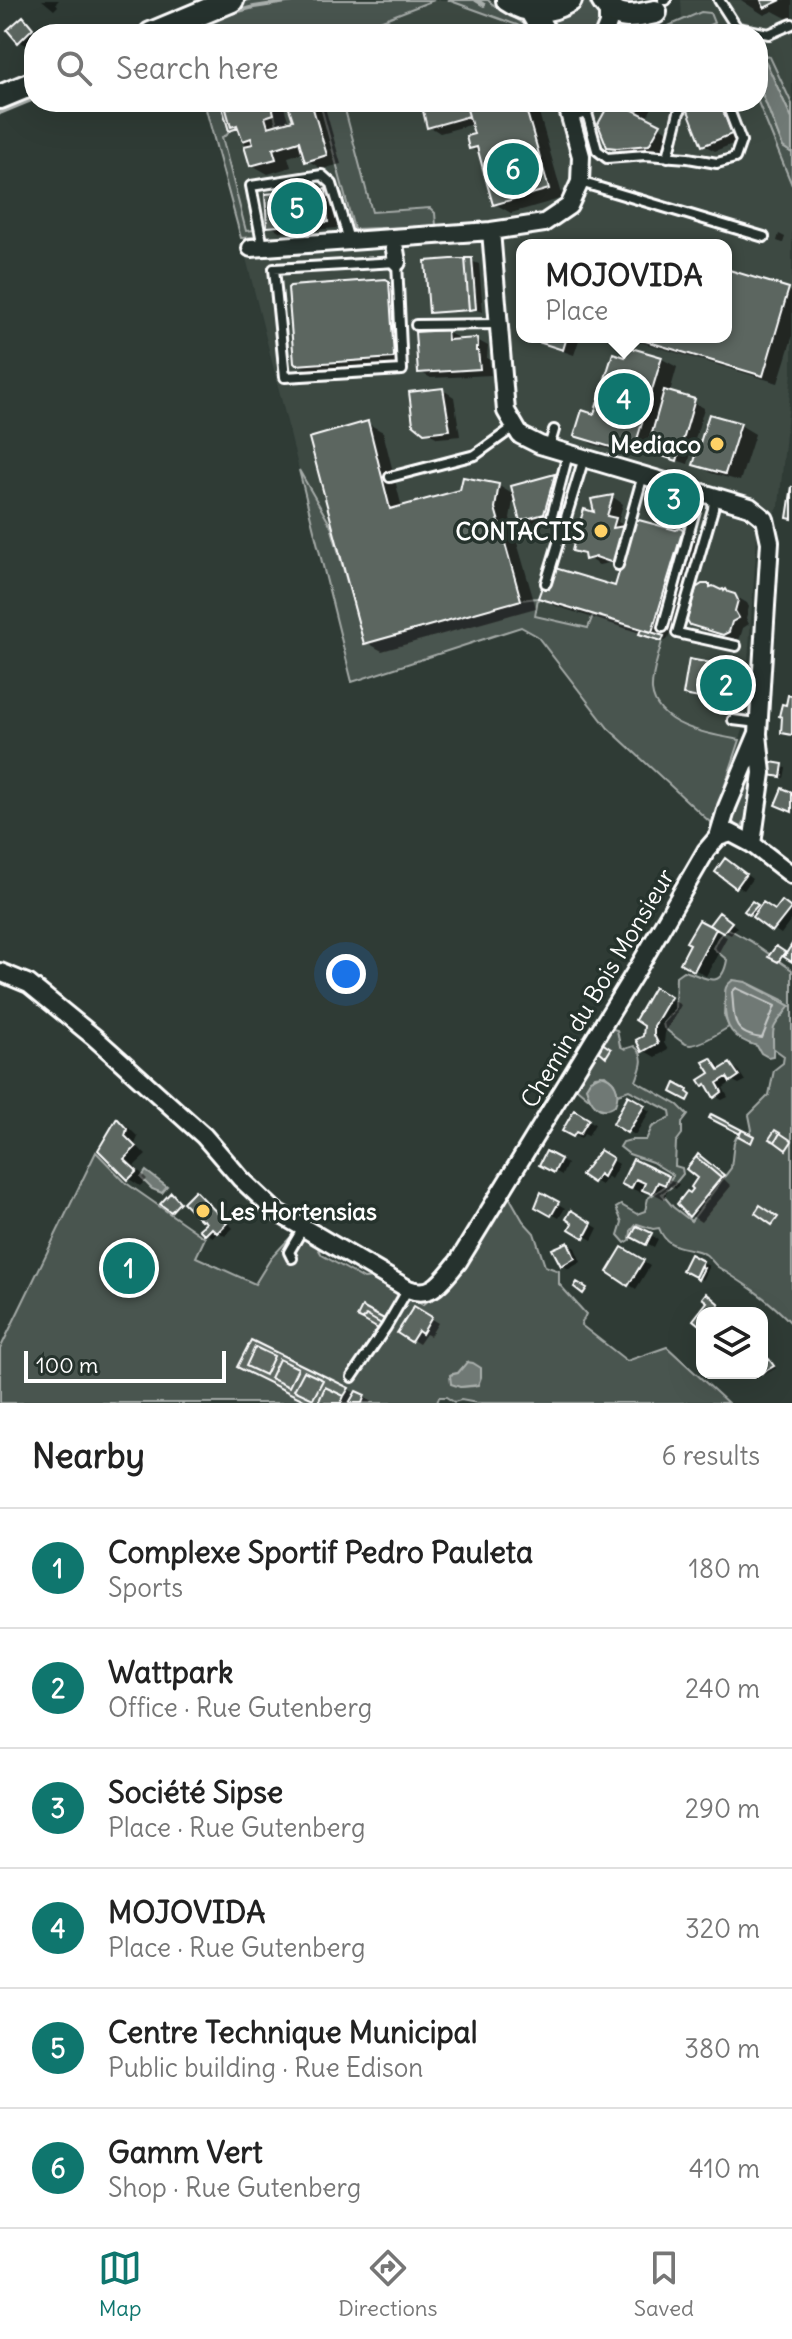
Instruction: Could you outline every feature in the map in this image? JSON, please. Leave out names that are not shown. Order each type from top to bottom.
[{"type":"main road","points":[[175,24],[232,0]]},
{"type":"main road","points":[[508,0],[531,10],[545,10],[570,0]]},
{"type":"main road","points":[[606,5],[622,16],[634,17],[662,3]]},
{"type":"main road","points":[[644,24],[662,3]]},
{"type":"main road","points":[[531,10],[539,24]]},
{"type":"main road","points":[[0,97],[24,87]]},
{"type":"street","points":[[257,247],[491,231],[544,223],[569,206],[580,182],[581,156],[569,112]]},
{"type":"street","points":[[491,231],[506,411],[520,435],[549,447],[643,475],[678,479],[707,494],[740,498],[765,519],[770,542],[758,728],[762,773],[752,844]]},
{"type":"street","points":[[393,238],[397,262]]},
{"type":"street","name":"Chemin du Bois Monsieur","points":[[408,1289],[421,1293],[435,1287],[458,1262],[625,990],[706,851],[718,837],[758,728]]},
{"type":"street","points":[[718,837],[731,833],[752,844],[792,875]]},
{"type":"street","points":[[0,972],[29,984],[94,1037],[204,1136],[260,1199],[275,1211],[408,1289]]},
{"type":"lane","points":[[719,0],[734,24]]},
{"type":"lane","points":[[768,34],[792,24]]},
{"type":"lane","points":[[581,112],[587,113],[597,150],[607,158],[646,155],[717,163],[735,158],[741,141],[730,112]]},
{"type":"lane","points":[[668,157],[679,112]]},
{"type":"lane","points":[[257,247],[251,186],[322,175],[332,184],[349,241]]},
{"type":"lane","points":[[580,182],[764,237]]},
{"type":"lane","points":[[397,262],[402,370],[285,377],[274,269],[397,262]]},
{"type":"lane","points":[[416,325],[498,324]]},
{"type":"lane","points":[[390,477],[475,455],[515,426]]},
{"type":"lane","points":[[549,447],[554,430]]},
{"type":"lane","points":[[552,516],[576,455]]},
{"type":"lane","points":[[546,583],[576,455]]},
{"type":"lane","points":[[618,565],[643,475]]},
{"type":"lane","points":[[663,627],[707,494]]},
{"type":"lane","points":[[707,494],[713,509],[677,633],[736,646]]},
{"type":"lane","points":[[733,720],[758,728]]},
{"type":"lane","points":[[292,1258],[289,1252],[303,1228]]},
{"type":"lane","points":[[352,1377],[408,1289]]},
{"type":"shaded area","points":[[248,0],[434,0],[372,24],[186,24]]},
{"type":"shaded area","points":[[434,0],[448,0],[514,24],[371,24]]},
{"type":"shaded area","points":[[448,0],[488,0],[524,24],[514,24]]},
{"type":"shaded area","points":[[585,0],[595,0],[600,24],[555,24],[552,19],[578,7]]},
{"type":"shaded area","points":[[681,0],[792,0],[792,372],[779,506],[757,536],[743,730],[712,824],[608,728],[537,636],[521,627],[352,682],[207,112],[768,112],[768,24],[673,24],[682,20]]},
{"type":"shaded area","points":[[701,12],[710,13],[714,23],[712,24],[673,24]]},
{"type":"shaded area","points":[[768,56],[792,104],[792,119],[768,68]]},
{"type":"shaded area","points":[[768,109],[783,147],[792,153],[792,185],[762,112],[768,112]]},
{"type":"shaded area","points":[[207,112],[223,112],[229,131],[222,137],[246,231],[254,230],[255,237],[241,238]]},
{"type":"shaded area","points":[[274,112],[290,112],[293,120],[277,125]]},
{"type":"shaded area","points":[[322,112],[346,112],[372,212],[430,208],[435,213],[436,226],[354,229]]},
{"type":"shaded area","points":[[299,470],[331,526],[365,644],[521,600],[538,598],[535,616],[588,628],[593,615],[641,629],[640,634],[662,641],[652,690],[656,703],[674,721],[687,727],[740,740],[712,824],[608,728],[537,636],[521,627],[352,682]]},
{"type":"shaded area","points":[[756,755],[752,806],[741,828],[728,826]]},
{"type":"shaded area","points":[[727,928],[792,970],[792,1324],[707,1255],[673,1244],[659,1228],[637,1224],[631,1231],[630,1240],[625,1243],[618,1235],[622,1222],[616,1208],[621,1205],[637,1214],[645,1211],[648,1198],[667,1185],[673,1175],[620,1147],[623,1142],[646,1140],[652,1127],[671,1117],[670,1111],[629,1090],[618,1094],[614,1083],[605,1075],[595,1076],[586,1087],[590,1099],[572,1084],[609,1028],[617,1030],[620,1046],[625,1049],[634,1046],[638,1050],[642,1062],[636,1081],[678,1105],[688,1115],[676,1142],[675,1166],[682,1168],[683,1174],[662,1194],[691,1221],[731,1168],[734,1142],[737,1136],[747,1137],[752,1130],[749,1115],[769,1095],[774,1070],[783,1063],[784,1056],[773,1048],[772,1038],[774,1025],[784,1014],[785,1001],[746,982],[725,995],[724,1015],[729,1027],[714,1036],[690,1045],[664,1028],[663,1023],[675,1010],[676,976],[683,971],[715,979],[724,970],[727,960],[713,948]]},
{"type":"shaded area","points":[[96,1152],[126,1183],[205,1238],[196,1257],[255,1284],[271,1258],[297,1230],[313,1240],[322,1255],[364,1279],[376,1278],[423,1305],[445,1287],[507,1193],[523,1221],[534,1233],[545,1266],[559,1271],[559,1284],[586,1314],[581,1325],[627,1361],[667,1347],[696,1374],[696,1379],[702,1379],[728,1403],[477,1403],[454,1402],[439,1397],[437,1403],[0,1403],[0,1349]],"holes":[[[468,1362],[474,1386],[460,1387],[452,1374],[458,1373]]]},
{"type":"water","points":[[768,66],[792,119],[792,153],[783,147],[768,109]]},
{"type":"water","points":[[733,980],[746,982],[790,1006],[774,1029],[773,1056],[761,1053],[757,1046],[736,1036],[728,1026],[725,990]]},
{"type":"water","points":[[600,1075],[610,1079],[617,1090],[615,1105],[604,1109],[596,1106],[586,1087],[590,1080]]},
{"type":"water","points":[[146,1171],[167,1187],[162,1193],[152,1189],[141,1178]]},
{"type":"water","points":[[467,1362],[481,1368],[478,1385],[460,1387],[451,1384],[450,1375],[458,1373]]},
{"type":"building","points":[[761,0],[781,0],[764,8]]},
{"type":"building","points":[[23,16],[30,24],[24,24],[24,37],[18,43],[7,30]]},
{"type":"building","points":[[223,112],[227,112],[231,127],[237,125],[238,128],[229,131]]},
{"type":"building","points":[[227,112],[274,112],[265,117],[268,127],[293,120],[290,112],[314,112],[327,155],[305,162],[299,141],[273,149],[276,159],[250,166],[244,146],[253,144],[251,138],[243,141],[237,125],[231,127]]},
{"type":"building","points":[[423,112],[468,112],[469,116],[427,128]]},
{"type":"building","points":[[468,112],[527,112],[549,189],[493,205],[477,147],[469,149],[466,136],[474,134]]},
{"type":"building","points":[[605,112],[637,112],[661,124],[649,145],[617,148],[607,147],[598,124]]},
{"type":"building","points":[[689,112],[724,112],[732,134],[702,146]]},
{"type":"building","points":[[326,189],[328,222],[267,227],[265,194]]},
{"type":"building","points":[[465,258],[472,258],[476,309],[469,310]]},
{"type":"building","points":[[465,258],[469,310],[429,313],[425,261]]},
{"type":"building","points":[[732,271],[789,288],[763,376],[652,343],[732,343]]},
{"type":"building","points":[[389,281],[393,358],[294,363],[290,286]]},
{"type":"building","points":[[447,330],[448,340],[477,338],[480,369],[418,373],[415,332]]},
{"type":"building","points":[[541,343],[565,343],[563,350]]},
{"type":"building","points":[[628,347],[662,357],[636,443],[627,440],[624,451],[574,436],[582,410],[594,414],[613,353],[625,357]]},
{"type":"building","points":[[443,388],[450,430],[424,433],[413,424],[409,392]]},
{"type":"building","points":[[664,390],[695,399],[677,461],[647,451]]},
{"type":"building","name":"Mediaco","points":[[709,414],[741,423],[725,474],[693,465]]},
{"type":"building","points":[[368,421],[390,509],[460,490],[463,477],[499,484],[495,508],[521,600],[364,644],[309,438]]},
{"type":"building","points":[[627,440],[636,443],[634,451],[624,448]]},
{"type":"building","points":[[555,474],[544,514],[520,521],[511,486]]},
{"type":"building","points":[[792,486],[792,519],[787,518]]},
{"type":"building","name":"CONTACTIS","points":[[613,495],[607,516],[616,518],[613,528],[624,526],[613,563],[596,557],[585,560],[584,554],[572,551],[576,534],[580,534],[578,528],[584,509],[594,512],[591,499]]},
{"type":"building","points":[[635,519],[676,530],[680,528],[685,532],[681,536],[652,632],[538,598],[542,587],[549,589],[555,568],[615,586]]},
{"type":"building","points":[[702,584],[726,589],[738,600],[735,611],[739,618],[723,635],[690,625],[687,620],[696,588]]},
{"type":"building","points":[[641,629],[664,636],[662,641],[639,634]]},
{"type":"building","points":[[689,659],[739,668],[732,704],[683,695]]},
{"type":"building","points":[[788,695],[792,696],[792,735],[781,733],[782,717],[779,716]]},
{"type":"building","points":[[771,762],[783,764],[781,777],[769,775]]},
{"type":"building","points":[[782,788],[792,792],[792,812],[775,805]]},
{"type":"building","points":[[725,858],[746,874],[736,888],[715,872]]},
{"type":"building","points":[[752,901],[758,905],[749,915],[744,911]]},
{"type":"building","points":[[782,901],[791,908],[772,932],[752,917],[763,902],[775,910]]},
{"type":"building","points":[[719,912],[732,922],[723,933],[709,925]]},
{"type":"building","points":[[699,920],[716,929],[694,971],[680,963],[690,944],[686,942]]},
{"type":"building","points":[[792,944],[792,962],[784,957]]},
{"type":"building","points":[[776,946],[785,952],[778,962],[768,957]]},
{"type":"building","points":[[654,987],[671,997],[654,1026],[658,1043],[642,1052],[636,1040],[643,1036],[644,1026],[635,1020]]},
{"type":"building","points":[[602,1043],[611,1049],[606,1057],[598,1050]]},
{"type":"building","points":[[711,1058],[719,1070],[730,1063],[739,1076],[730,1082],[727,1077],[717,1083],[722,1092],[714,1098],[706,1084],[703,1086],[699,1080],[710,1073],[703,1062]]},
{"type":"building","points":[[675,1083],[688,1090],[691,1095],[688,1101],[671,1092]]},
{"type":"building","points":[[628,1095],[645,1105],[627,1133],[613,1124]]},
{"type":"building","points":[[574,1110],[589,1119],[580,1134],[576,1132],[573,1137],[562,1131]]},
{"type":"building","points":[[711,1114],[742,1130],[740,1134],[709,1118]]},
{"type":"building","points":[[117,1118],[127,1129],[125,1136],[136,1147],[124,1159],[137,1171],[128,1180],[98,1150]]},
{"type":"building","points":[[742,1130],[754,1136],[751,1143],[738,1136]]},
{"type":"building","points":[[775,1130],[780,1133],[775,1142],[769,1139]]},
{"type":"building","points":[[780,1133],[792,1141],[786,1150],[775,1142]]},
{"type":"building","points":[[600,1150],[613,1158],[603,1177],[599,1174],[593,1183],[581,1175]]},
{"type":"building","points":[[546,1151],[561,1159],[554,1173],[539,1165]]},
{"type":"building","points":[[698,1154],[724,1175],[721,1178],[696,1157]]},
{"type":"building","points":[[696,1157],[721,1178],[689,1217],[677,1204],[687,1191],[690,1193],[693,1189],[691,1187],[697,1178],[686,1169]]},
{"type":"building","points":[[633,1159],[669,1176],[665,1185],[658,1182],[652,1194],[642,1190],[645,1183],[636,1179],[631,1189],[621,1184]]},
{"type":"building","name":"Les Hortensias","points":[[195,1190],[227,1223],[217,1233],[212,1228],[205,1235],[199,1229],[206,1223],[204,1220],[183,1202]]},
{"type":"building","points":[[171,1192],[180,1202],[171,1212],[160,1204]]},
{"type":"building","points":[[541,1192],[559,1202],[551,1216],[535,1207]]},
{"type":"building","points":[[760,1205],[778,1217],[772,1225],[755,1213]]},
{"type":"building","points":[[571,1210],[592,1223],[584,1238],[569,1229],[572,1223],[566,1219]]},
{"type":"building","points":[[637,1226],[652,1233],[646,1245],[631,1237]]},
{"type":"building","points":[[568,1242],[575,1258],[561,1266],[552,1249]]},
{"type":"building","points":[[622,1247],[644,1260],[628,1286],[607,1272]]},
{"type":"building","points":[[690,1254],[703,1261],[695,1277],[682,1270]]},
{"type":"building","points":[[700,1266],[704,1268],[698,1280],[695,1277]]},
{"type":"building","points":[[577,1282],[587,1288],[583,1294],[574,1287]]},
{"type":"building","points":[[706,1293],[719,1304],[717,1307],[703,1307],[707,1302],[702,1298]]},
{"type":"building","points":[[414,1306],[432,1317],[422,1334],[418,1331],[411,1342],[397,1333]]},
{"type":"building","points":[[362,1307],[386,1320],[383,1325],[366,1315],[363,1320],[357,1317]]},
{"type":"building","points":[[366,1315],[383,1325],[380,1330],[363,1320]]},
{"type":"building","points":[[251,1340],[349,1388],[344,1396],[325,1387],[318,1403],[310,1403],[237,1367]],"holes":[[[255,1347],[274,1356],[265,1375],[246,1366]],[[279,1359],[298,1368],[289,1387],[270,1378]],[[304,1371],[323,1380],[313,1399],[294,1390]]]},
{"type":"building","points":[[255,1347],[274,1356],[265,1375],[246,1366]]},
{"type":"building","points":[[279,1359],[298,1368],[289,1387],[270,1378]]},
{"type":"building","points":[[304,1371],[323,1380],[313,1399],[294,1390]]},
{"type":"building","points":[[325,1387],[344,1396],[341,1403],[318,1403]]},
{"type":"building","points":[[356,1391],[365,1395],[362,1403],[349,1403]]},
{"type":"waterway","points":[[227,14],[300,0]]},
{"type":"waterway","points":[[476,0],[484,5]]},
{"type":"waterway","points":[[0,113],[24,103]]},
{"type":"place","name":"Gamm Vert","points":[[513,169]]},
{"type":"place","name":"Centre Technique Municipal","points":[[297,208]]},
{"type":"place","name":"MOJOVIDA","points":[[624,399]]},
{"type":"place","name":"Mediaco","points":[[717,444]]},
{"type":"place","name":"Société Sipse","points":[[674,499]]},
{"type":"place","name":"CONTACTIS","points":[[601,531]]},
{"type":"place","name":"Wattpark","points":[[726,685]]},
{"type":"place","name":"Les Hortensias","points":[[203,1211]]},
{"type":"place","name":"Complexe Sportif Pedro Pauleta","points":[[129,1268]]}]
